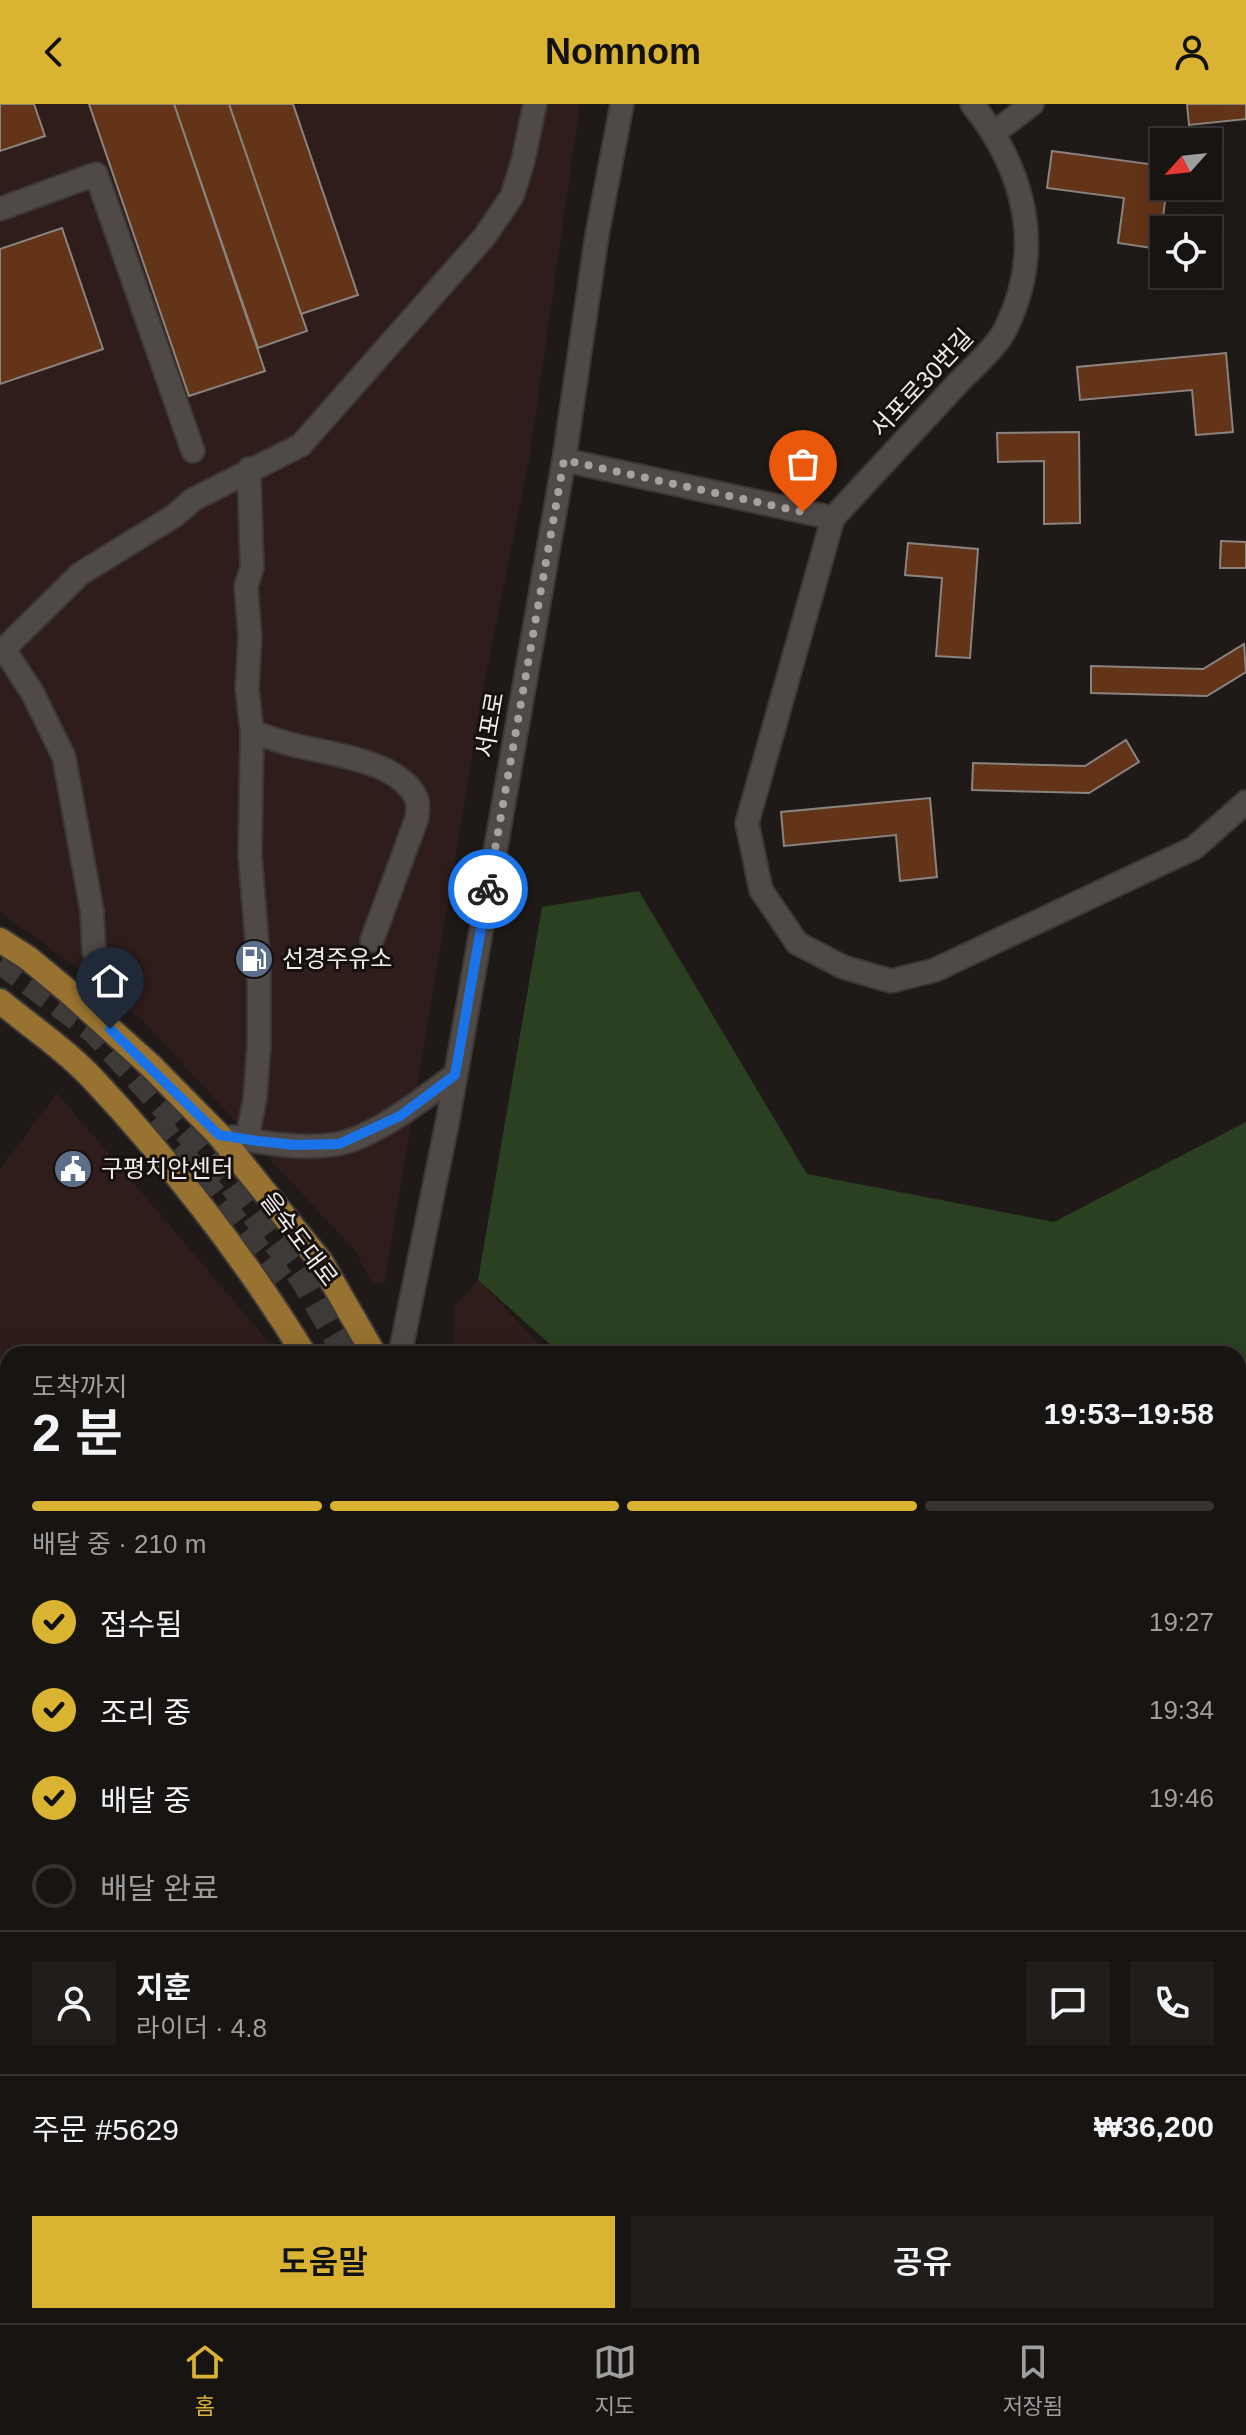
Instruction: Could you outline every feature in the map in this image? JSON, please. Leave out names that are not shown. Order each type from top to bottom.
[{"type":"main road","name":"을숙도대로","points":[[0,940],[28,958],[69,992],[151,1066],[219,1135],[321,1262],[369,1346]]},
{"type":"main road","points":[[0,1001],[91,1077],[163,1161],[266,1292],[299,1346]]},
{"type":"street","points":[[94,952],[92,911],[64,757],[32,692],[3,652],[80,574],[174,516],[194,499],[301,445],[485,236],[512,196],[535,104]]},
{"type":"street","name":"서포로","points":[[402,1346],[455,1075],[564,460],[597,235],[622,104]]},
{"type":"street","name":"서포로30번길","points":[[833,518],[1004,332],[1026,272],[1025,209],[1013,167],[995,132],[972,104]]},
{"type":"street","points":[[995,132],[1032,104]]},
{"type":"street","points":[[0,209],[96,174],[193,451]]},
{"type":"street","points":[[564,460],[833,518],[747,823],[761,890],[797,943],[843,967],[891,981],[935,970],[1194,848],[1246,802]]},
{"type":"street","points":[[247,1140],[255,1098],[259,1044],[259,967],[250,856],[252,732],[247,688],[250,638],[246,586],[252,568],[249,469]]},
{"type":"street","points":[[252,732],[295,746],[347,755],[387,771],[408,788],[417,801],[417,818],[372,940]]},
{"type":"street","points":[[219,1135],[295,1145],[339,1144],[400,1116],[455,1075]]},
{"type":"shaded area","points":[[0,104],[580,104],[530,454],[483,689],[385,1281],[373,1285],[356,1252],[142,1020],[92,978],[0,912]]},
{"type":"shaded area","points":[[57,1093],[272,1346],[0,1346],[0,1169]]},
{"type":"shaded area","points":[[478,1280],[541,1346],[454,1346],[455,1306]]},
{"type":"green space","points":[[639,891],[807,1174],[1054,1222],[1246,1122],[1246,1346],[552,1346],[478,1280],[542,907]]},
{"type":"building","points":[[0,104],[34,104],[45,136],[0,151]]},
{"type":"building","points":[[89,104],[174,104],[265,371],[189,396]]},
{"type":"building","points":[[174,104],[229,104],[307,331],[258,348]]},
{"type":"building","points":[[229,104],[293,104],[358,295],[301,314]]},
{"type":"building","points":[[1187,104],[1246,104],[1246,119],[1189,125]]},
{"type":"building","points":[[1052,151],[1150,164],[1150,200],[1165,200],[1163,216],[1150,216],[1150,248],[1118,243],[1124,198],[1047,188]]},
{"type":"building","points":[[62,228],[103,349],[0,384],[0,249]]},
{"type":"building","points":[[1226,353],[1233,432],[1196,435],[1192,390],[1080,400],[1077,367]]},
{"type":"building","points":[[1079,432],[1080,523],[1044,524],[1044,461],[998,462],[997,433]]},
{"type":"building","points":[[1221,541],[1246,542],[1246,568],[1220,568]]},
{"type":"building","points":[[908,543],[978,549],[970,658],[936,656],[942,578],[905,575]]},
{"type":"building","points":[[1244,644],[1246,672],[1207,696],[1091,693],[1091,666],[1203,669]]},
{"type":"building","points":[[1126,740],[1139,762],[1089,793],[972,790],[973,763],[1085,766]]},
{"type":"building","points":[[930,798],[937,877],[900,881],[896,835],[784,846],[781,812]]},
{"type":"tunnel","points":[[0,962],[94,1032],[215,1164],[301,1278],[340,1346]]},
{"type":"tunnel","points":[[155,1119],[286,1284]]},
{"type":"way so far","points":[[488,889],[564,460],[803,512]]},
{"type":"place","name":"선경주유소","points":[[254,959]]},
{"type":"place","name":"구평치안센터","points":[[73,1169]]},
{"type":"route","points":[[110,1029],[219,1135],[295,1145],[339,1144],[400,1116],[455,1075],[488,889]]}]
